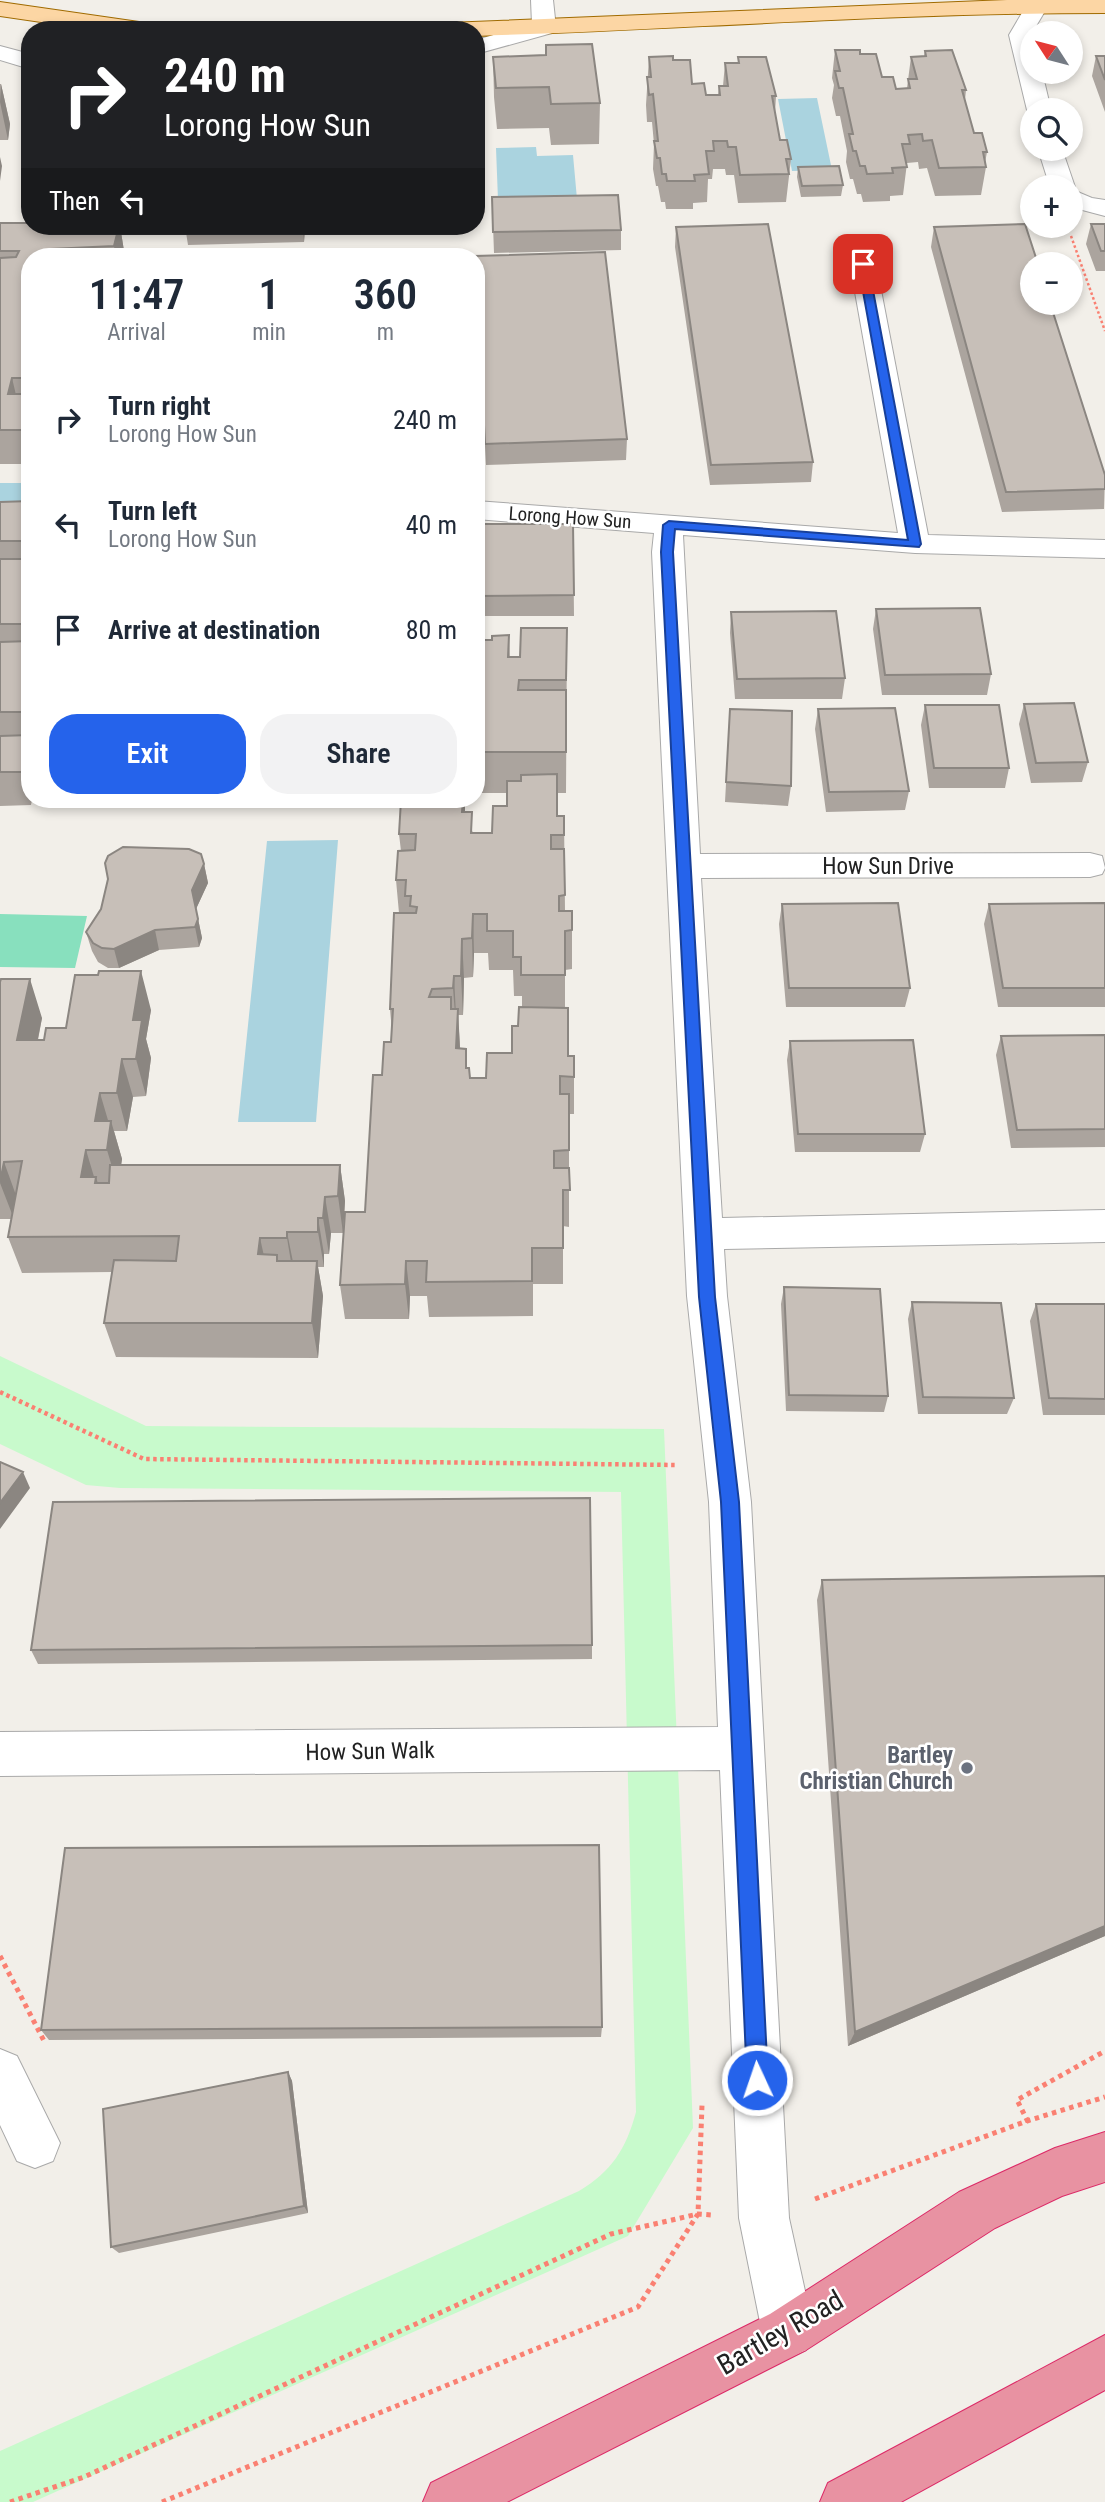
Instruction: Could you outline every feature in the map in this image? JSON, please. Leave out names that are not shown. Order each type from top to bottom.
[{"type":"highway","name":"Bartley Road","points":[[450,2502],[788,2332],[977,2210],[1055,2173],[1105,2157]]},
{"type":"highway","points":[[847,2502],[1105,2361]]},
{"type":"main road","points":[[485,29],[837,12],[1105,6]]},
{"type":"main road","points":[[0,9],[83,21]]},
{"type":"street","points":[[485,44],[544,28],[542,0]]},
{"type":"street","points":[[1036,98],[1020,35],[1037,6]]},
{"type":"street","points":[[0,53],[21,59]]},
{"type":"street","points":[[1083,204],[1105,208]]},
{"type":"street","points":[[863,264],[915,544]]},
{"type":"street","name":"Lorong How Sun","points":[[485,511],[915,544],[1105,549]]},
{"type":"street","points":[[669,525],[667,552],[707,1297],[730,1502],[764,2218],[788,2332]]},
{"type":"street","name":"How Sun Drive","points":[[685,866],[1090,865]]},
{"type":"street","points":[[704,1234],[1105,1226]]},
{"type":"street","name":"How Sun Walk","points":[[0,1754],[741,1748]]},
{"type":"street","points":[[0,2073],[35,2143]]},
{"type":"path","points":[[1072,238],[1105,331]]},
{"type":"path","points":[[0,1392],[144,1459],[681,1465]]},
{"type":"path","points":[[1017,2100],[1105,2051]]},
{"type":"path","points":[[764,2218],[1027,2121],[1105,2097]]},
{"type":"path","points":[[10,2502],[84,2477],[611,2234],[698,2214],[638,2307],[162,2502]]},
{"type":"green space","points":[[0,914],[87,916],[75,968],[0,967]]},
{"type":"green space","points":[[0,1356],[146,1426],[664,1429],[693,2128],[628,2236],[33,2502],[0,2502],[0,2451],[579,2191],[609,2167],[622,2148],[636,2112],[621,1492],[120,1488],[86,1485],[0,1444]]},
{"type":"water","points":[[817,98],[832,170],[792,171],[778,99]]},
{"type":"water","points":[[536,147],[537,156],[573,155],[577,199],[498,200],[496,148]]},
{"type":"water","points":[[0,483],[21,483],[21,512],[0,512]]},
{"type":"water","points":[[338,840],[316,1122],[238,1122],[267,841]]},
{"type":"building","points":[[592,44],[600,103],[551,104],[549,87],[496,88],[493,57],[546,55],[546,45]]},
{"type":"building","points":[[835,50],[860,50],[860,54],[876,54],[882,77],[893,77],[896,89],[910,88],[908,79],[917,79],[911,57],[926,56],[925,51],[952,50],[966,90],[962,90],[974,133],[982,133],[987,152],[983,152],[986,167],[939,168],[932,140],[923,141],[922,134],[908,135],[910,144],[902,144],[907,167],[892,168],[893,173],[867,174],[865,166],[860,166],[856,151],[853,151],[849,134],[853,134],[843,88],[839,88],[835,71],[840,71]]},
{"type":"building","points":[[673,56],[673,60],[690,60],[692,84],[704,83],[706,95],[720,95],[719,86],[728,86],[725,63],[739,63],[738,57],[766,57],[776,96],[772,96],[780,140],[787,140],[791,159],[786,159],[789,174],[740,175],[736,147],[728,147],[727,141],[713,141],[714,151],[706,151],[709,174],[694,175],[695,181],[667,181],[666,174],[662,174],[660,158],[657,158],[653,94],[649,95],[647,77],[651,77],[649,57]]},
{"type":"building","points":[[1096,56],[1105,56],[1105,80]]},
{"type":"building","points":[[839,166],[843,185],[802,186],[798,167]]},
{"type":"building","points":[[618,195],[621,230],[493,232],[492,197]]},
{"type":"building","points":[[0,223],[21,223],[21,235],[117,235],[114,246],[21,248],[21,378],[12,378],[8,394],[21,394],[21,430],[0,430],[0,258],[16,257],[19,251],[0,251]]},
{"type":"building","points":[[768,224],[813,462],[711,465],[676,227]]},
{"type":"building","points":[[1020,224],[1020,238],[1030,238],[1034,252],[1020,252],[1020,315],[1054,315],[1105,475],[1105,489],[1006,492],[934,227]]},
{"type":"building","points":[[1091,224],[1105,224],[1105,251],[1101,251]]},
{"type":"building","points":[[605,252],[627,439],[485,444],[485,256]]},
{"type":"building","points":[[21,501],[21,541],[0,541],[0,502]]},
{"type":"building","points":[[485,524],[573,524],[574,595],[485,596]]},
{"type":"building","points":[[0,559],[21,559],[21,624],[0,624]]},
{"type":"building","points":[[980,608],[991,674],[885,675],[876,609]]},
{"type":"building","points":[[836,611],[845,678],[737,679],[731,612]]},
{"type":"building","points":[[521,628],[567,628],[566,680],[519,680],[518,690],[566,690],[566,752],[485,752],[485,640],[492,640],[492,636],[509,635],[508,657],[520,657]]},
{"type":"building","points":[[21,641],[21,712],[0,712],[0,642]]},
{"type":"building","points":[[1074,703],[1088,762],[1036,763],[1024,704]]},
{"type":"building","points":[[925,705],[999,705],[1009,768],[934,768]]},
{"type":"building","points":[[895,708],[909,791],[829,792],[818,709]]},
{"type":"building","points":[[730,709],[792,711],[791,786],[726,782]]},
{"type":"building","points":[[21,735],[21,772],[0,772],[0,736]]},
{"type":"building","points":[[557,774],[557,816],[564,816],[564,835],[551,835],[551,849],[564,849],[565,895],[559,896],[559,911],[572,911],[572,930],[565,931],[565,975],[521,975],[521,957],[513,957],[513,931],[487,931],[487,914],[473,914],[472,938],[462,939],[461,976],[454,976],[453,988],[432,989],[429,997],[451,997],[451,1009],[458,1009],[456,1048],[466,1049],[466,1068],[469,1068],[470,1078],[486,1078],[487,1053],[512,1053],[512,1026],[518,1026],[519,1007],[568,1008],[568,1056],[574,1056],[574,1077],[560,1076],[560,1094],[569,1094],[569,1150],[554,1151],[554,1168],[569,1168],[570,1190],[563,1190],[563,1248],[532,1248],[532,1281],[426,1282],[427,1261],[406,1261],[405,1284],[340,1285],[345,1212],[365,1212],[373,1075],[382,1075],[384,1042],[391,1042],[394,913],[416,913],[417,907],[410,906],[411,896],[405,896],[406,880],[396,880],[398,851],[415,850],[416,834],[399,834],[401,808],[462,808],[462,812],[472,812],[471,833],[492,833],[493,806],[507,806],[507,781],[521,781],[521,775]]},
{"type":"building","points":[[123,847],[189,849],[201,854],[204,864],[192,890],[198,919],[195,927],[155,930],[114,949],[102,948],[93,943],[86,932],[101,909],[108,879],[105,863],[108,856]]},
{"type":"building","points":[[898,903],[910,988],[789,988],[782,904]]},
{"type":"building","points":[[1105,903],[1105,988],[1003,988],[989,904]]},
{"type":"building","points":[[99,971],[141,971],[133,1020],[142,1020],[136,1059],[122,1059],[117,1093],[100,1093],[95,1121],[111,1121],[107,1150],[86,1150],[81,1177],[96,1177],[95,1183],[109,1183],[110,1165],[340,1165],[338,1196],[325,1197],[323,1218],[318,1218],[318,1232],[287,1232],[287,1238],[260,1238],[258,1254],[277,1255],[277,1261],[317,1261],[312,1323],[104,1323],[114,1260],[176,1261],[179,1236],[8,1237],[22,1161],[4,1162],[0,1182],[1,979],[30,979],[17,1040],[44,1040],[46,1028],[66,1028],[75,975],[98,975]]},
{"type":"building","points":[[1105,1035],[1105,1129],[1017,1130],[1001,1036]]},
{"type":"building","points":[[913,1040],[925,1134],[798,1134],[790,1041]]},
{"type":"building","points":[[784,1287],[880,1289],[888,1396],[789,1395]]},
{"type":"building","points":[[912,1302],[1001,1303],[1014,1398],[923,1397]]},
{"type":"building","points":[[1036,1304],[1105,1304],[1105,1399],[1049,1398]]},
{"type":"building","points":[[0,1462],[23,1472],[0,1503]]},
{"type":"building","points":[[590,1498],[592,1645],[31,1650],[53,1502]]},
{"type":"building","name":"Bartley Christian Church","points":[[1105,1576],[1105,1926],[855,2032],[822,1580]]},
{"type":"building","points":[[599,1845],[602,2027],[41,2030],[65,1848]]},
{"type":"building","points":[[288,2072],[304,2206],[111,2247],[103,2109]]},
{"type":"place","name":"Bartley Christian Church","points":[[967,1768]]},
{"type":"route","points":[[757,2080],[730,1502],[707,1297],[667,552],[669,525],[915,544],[863,264]]}]
